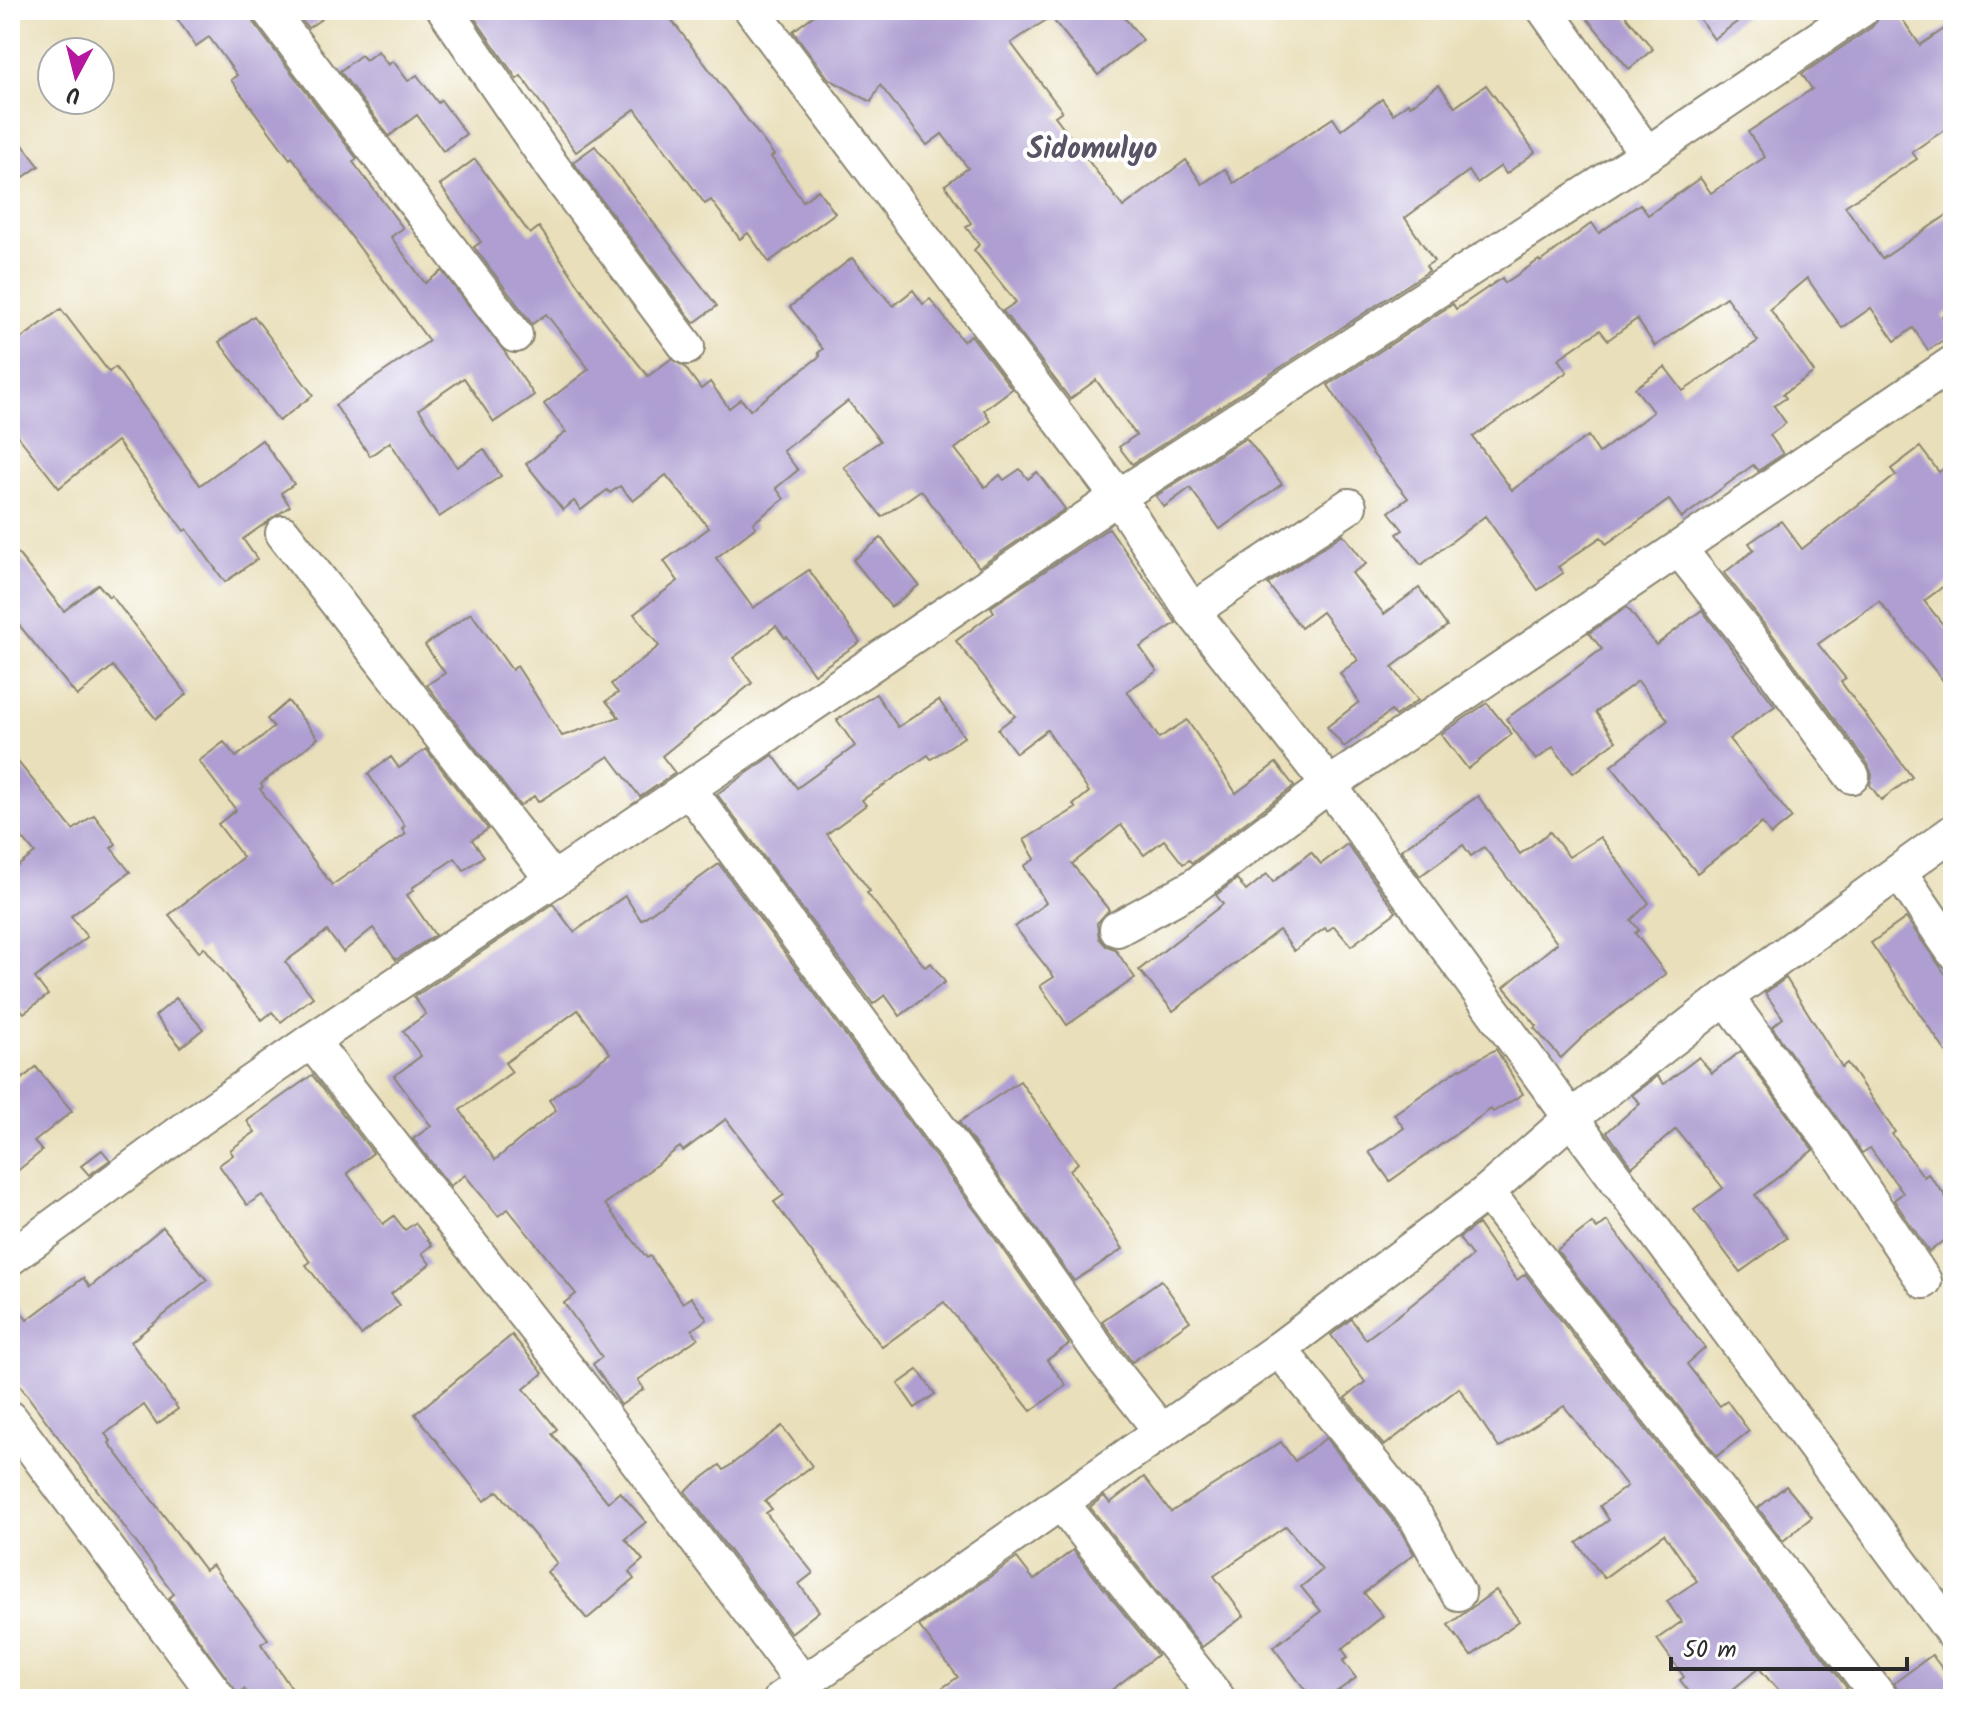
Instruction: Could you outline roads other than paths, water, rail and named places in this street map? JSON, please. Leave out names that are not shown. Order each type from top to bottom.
[{"type":"street","points":[[269,10],[515,335]]},
{"type":"street","points":[[445,10],[553,168],[687,347]]},
{"type":"street","points":[[752,10],[1118,497],[1192,611],[1329,785],[1571,1118],[1953,1633]]},
{"type":"street","points":[[1545,10],[1647,154]]},
{"type":"street","points":[[10,1258],[311,1041],[1118,497],[1647,154],[1861,10]]},
{"type":"street","points":[[1117,929],[1192,888],[1329,785],[1953,363]]},
{"type":"street","points":[[1192,611],[1349,506]]},
{"type":"street","points":[[283,533],[553,880]]},
{"type":"street","points":[[1679,549],[1763,655],[1852,776]]},
{"type":"street","points":[[688,788],[998,1208],[1105,1360],[1161,1431]]},
{"type":"street","points":[[311,1041],[588,1395],[792,1691],[1279,1349],[1487,1192],[1571,1118],[1726,997],[1953,832]]},
{"type":"street","points":[[1899,872],[1953,951]]},
{"type":"street","points":[[1726,997],[1832,1143],[1924,1281]]},
{"type":"street","points":[[1487,1192],[1881,1699]]},
{"type":"street","points":[[1279,1349],[1416,1517],[1458,1593]]},
{"type":"street","points":[[10,1418],[219,1699]]},
{"type":"street","points":[[1061,1503],[1218,1699]]},
{"type":"district","name":"Sidomulyo","points":[[1092,148]]}]
